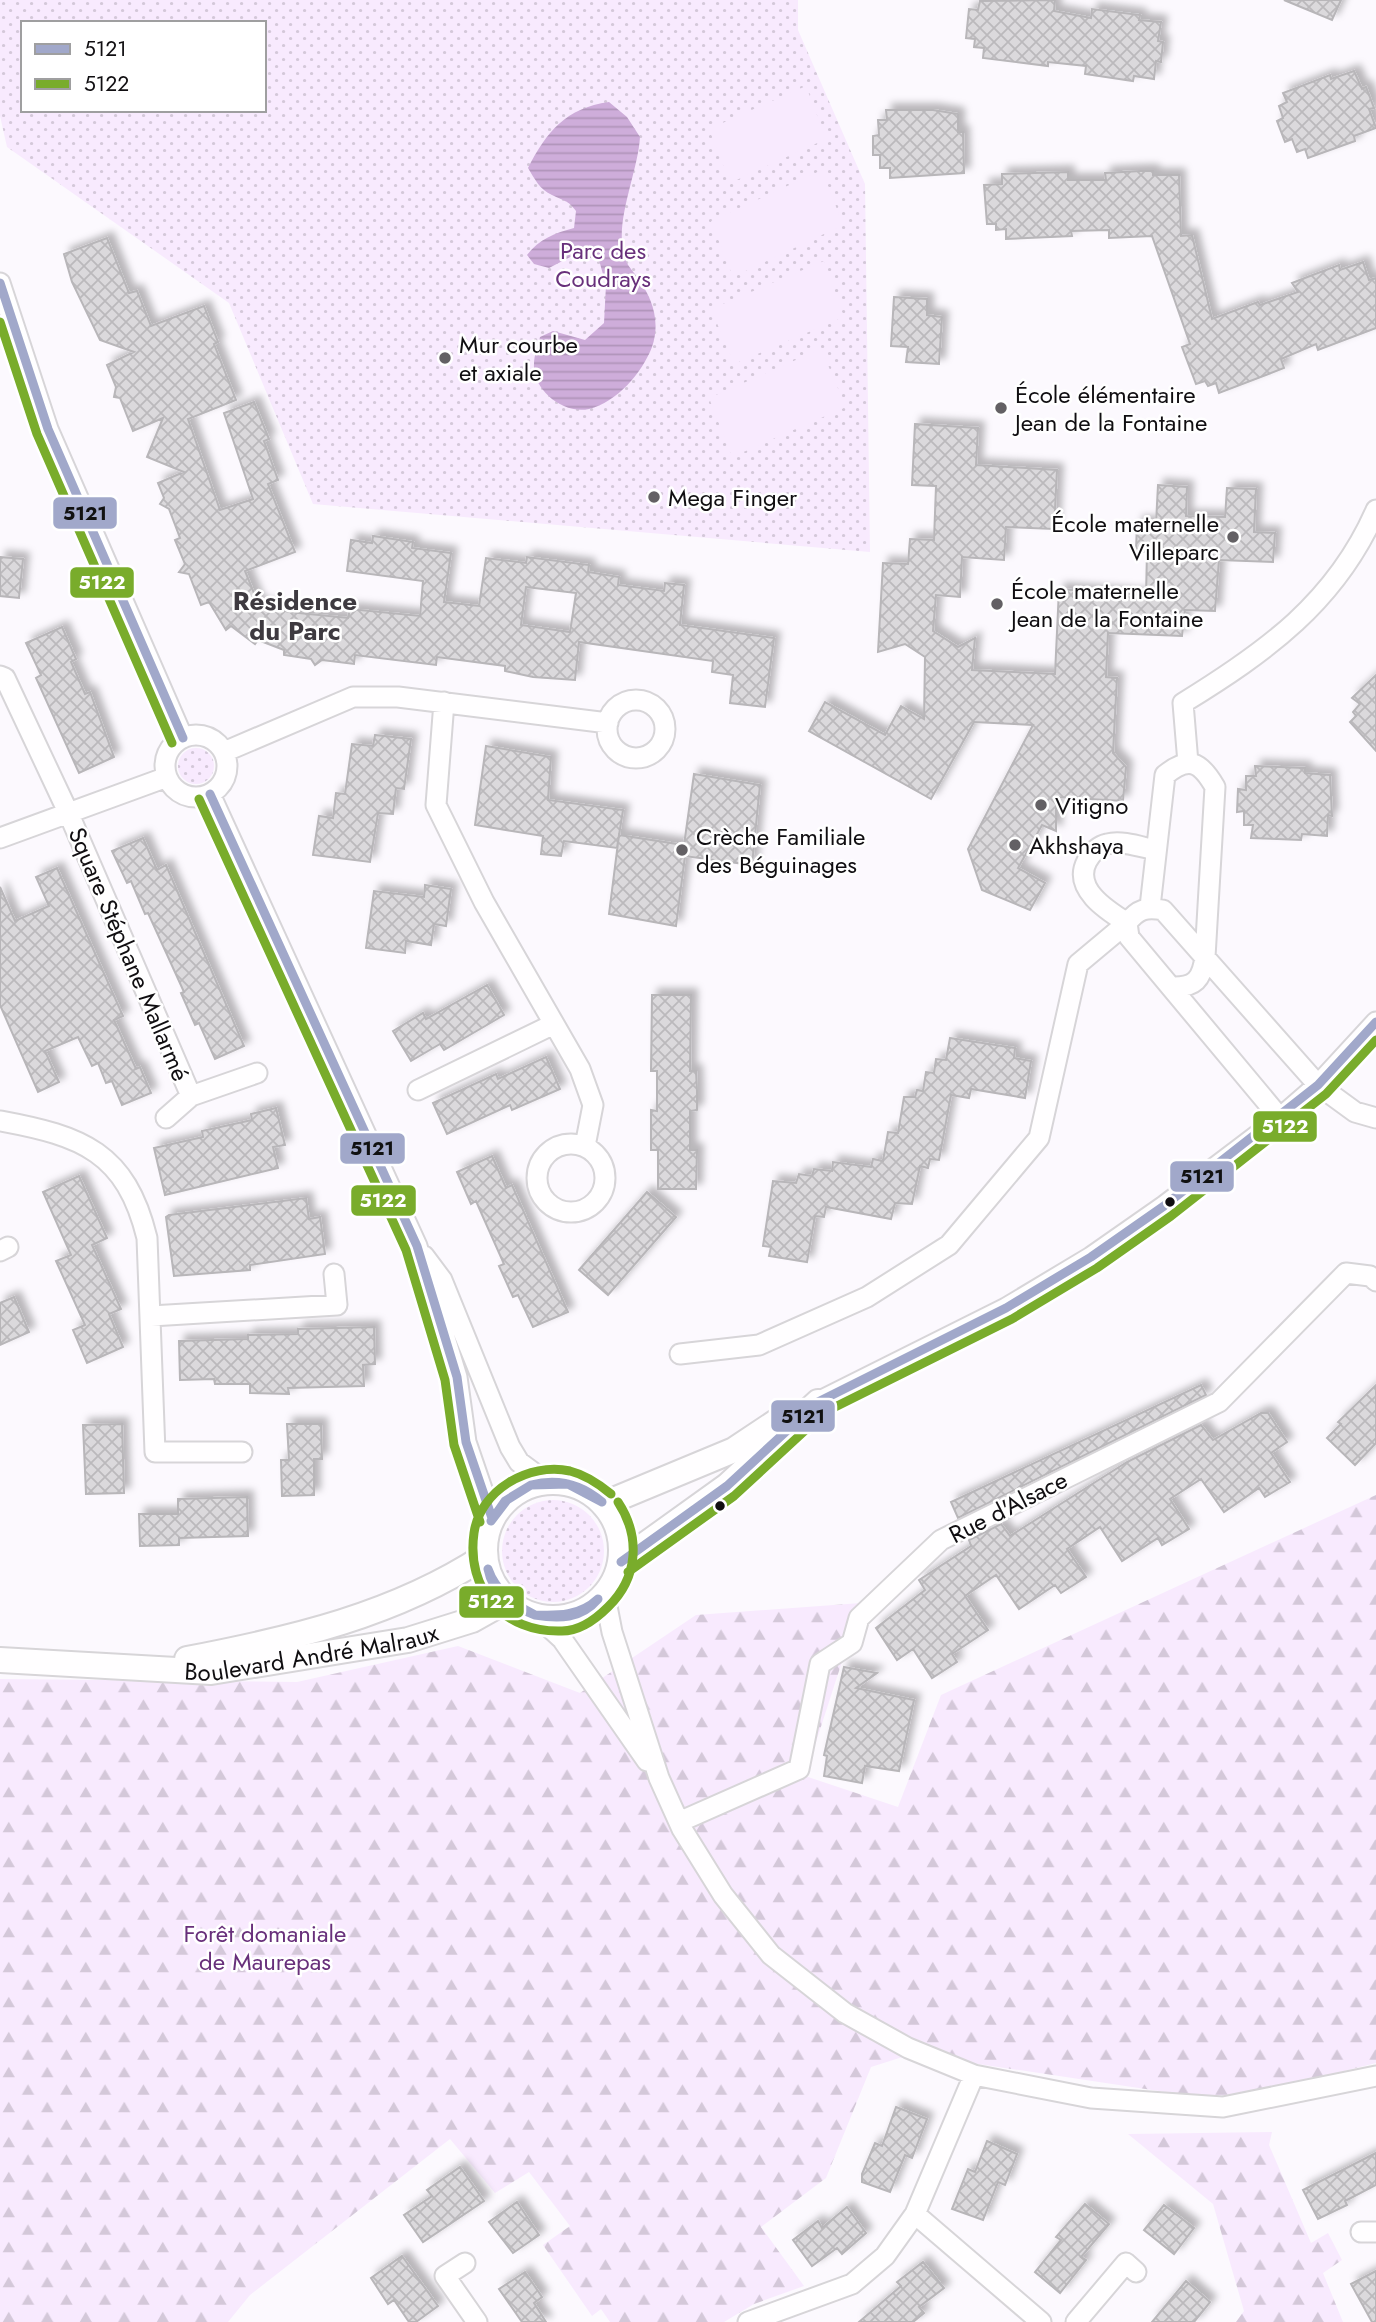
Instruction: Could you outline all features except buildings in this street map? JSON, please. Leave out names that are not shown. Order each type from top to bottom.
[{"type":"street","points":[[0,283],[48,429],[183,738]]},
{"type":"street","points":[[1188,763],[1183,702],[1241,667],[1301,620],[1360,547],[1376,510]]},
{"type":"street","name":"Square Stéphane Mallarmé","points":[[0,676],[5,678],[68,812],[191,1096]]},
{"type":"street","points":[[224,752],[353,697],[398,696],[608,723]]},
{"type":"street","points":[[444,702],[436,805],[484,902],[580,1069],[593,1105],[585,1146]]},
{"type":"street","points":[[192,735],[211,739],[224,752],[226,771],[223,780],[210,793],[185,795],[167,776],[165,768],[169,750],[183,738],[192,735]]},
{"type":"street","points":[[1150,907],[1164,775],[1178,764],[1196,764],[1208,773],[1215,787],[1205,957],[1202,976],[1196,983],[1184,988],[1171,987]]},
{"type":"street","points":[[0,838],[167,776]]},
{"type":"street","points":[[210,793],[416,1246],[457,1377],[466,1442],[492,1518]]},
{"type":"street","points":[[1155,850],[1106,844],[1092,852],[1084,867],[1084,883],[1095,900],[1127,923],[1129,937],[1280,1118]]},
{"type":"street","points":[[680,1354],[759,1345],[867,1297],[949,1245],[1039,1138],[1078,964],[1127,923],[1136,912],[1150,907],[1163,910],[1318,1085],[1355,1112],[1376,1118]]},
{"type":"street","points":[[604,1504],[734,1450],[779,1419],[1006,1308],[1091,1257],[1164,1206],[1280,1118],[1318,1085],[1376,1023]]},
{"type":"street","points":[[418,1090],[554,1024]]},
{"type":"street","name":"Square Stéphane Mallarmé","points":[[166,1118],[191,1096],[257,1073]]},
{"type":"street","points":[[0,1120],[50,1130],[97,1152],[126,1179],[139,1206],[147,1238],[155,1452],[242,1452]]},
{"type":"street","points":[[416,1246],[442,1280],[510,1447],[519,1462],[546,1482]]},
{"type":"street","name":"Rue d'Alsace","points":[[679,1822],[799,1769],[820,1664],[852,1643],[859,1618],[941,1540],[1219,1402],[1346,1273],[1370,1276],[1376,1281]]},
{"type":"street","points":[[150,1316],[337,1305],[334,1274]]},
{"type":"street","points":[[621,1562],[727,1486],[818,1402]]},
{"type":"street","points":[[546,1482],[578,1486],[604,1504],[615,1521],[621,1542],[621,1562],[605,1596],[591,1608],[574,1616],[556,1619],[521,1611],[506,1601],[488,1572],[485,1536],[492,1518],[514,1493],[546,1482]]},
{"type":"street","name":"Boulevard André Malraux","points":[[152,1666],[320,1631],[402,1601],[450,1578],[485,1556]]},
{"type":"street","points":[[605,1596],[612,1632],[659,1778],[679,1822],[723,1895],[771,1955],[845,2013],[908,2048],[974,2075],[1091,2098],[1223,2107],[1376,2076]]},
{"type":"street","name":"Boulevard André Malraux","points":[[0,1660],[152,1666],[211,1672],[408,1640],[472,1620],[506,1601]]},
{"type":"street","points":[[538,1617],[562,1639],[659,1778]]},
{"type":"street","points":[[748,2322],[852,2284],[885,2256],[915,2214],[974,2075]]},
{"type":"street","points":[[915,2214],[1041,2322]]},
{"type":"street","points":[[465,2263],[445,2276],[477,2322]]},
{"type":"street","points":[[1076,2322],[1126,2263],[1136,2272]]},
{"type":"green space","name":"Parc des Coudrays","points":[[0,0],[798,0],[798,30],[865,184],[870,552],[313,504],[229,303],[7,147],[0,116]]},
{"type":"green space","points":[[806,86],[826,139],[730,183],[709,129]]},
{"type":"green space","points":[[822,170],[843,225],[733,277],[711,221]]},
{"type":"green space","points":[[824,261],[844,317],[734,364],[711,309]]},
{"type":"green space","points":[[821,349],[846,407],[732,457],[709,398]]},
{"type":"green space","points":[[196,748],[208,754],[214,766],[208,778],[196,784],[184,778],[178,766],[184,754]]},
{"type":"green space","name":"Forêt domaniale de Maurepas","points":[[1376,1495],[1376,2063],[1225,2101],[912,2054],[871,2067],[826,2178],[761,2227],[804,2286],[754,2304],[724,2322],[610,2322],[601,2309],[592,2316],[543,2245],[570,2226],[529,2172],[495,2193],[450,2139],[250,2295],[228,2322],[0,2322],[0,1679],[297,1682],[458,1646],[580,1693],[696,1615],[861,1603],[805,1776],[898,1807],[941,1695]]},
{"type":"green space","points":[[553,1500],[572,1504],[589,1515],[600,1532],[604,1551],[600,1570],[589,1587],[572,1598],[553,1602],[534,1598],[517,1587],[506,1570],[502,1551],[506,1532],[517,1515],[534,1504]]},
{"type":"green space","points":[[1272,2132],[1269,2145],[1311,2243],[1328,2233],[1342,2260],[1323,2273],[1343,2322],[1236,2322],[1244,2311],[1213,2204],[1128,2134]]},
{"type":"shaded area","points":[[609,102],[627,117],[640,137],[624,214],[622,245],[626,261],[651,301],[656,328],[648,357],[627,385],[609,400],[589,409],[579,410],[560,404],[544,391],[535,373],[535,354],[540,337],[553,331],[585,340],[604,323],[606,285],[599,260],[576,254],[549,268],[534,264],[527,255],[548,237],[574,228],[576,211],[568,203],[544,190],[528,168],[543,143],[560,123],[581,110]]},
{"type":"transit line","name":"5121","points":[[0,283],[48,429],[183,738]]},
{"type":"transit line","name":"5122","points":[[0,322],[37,434],[172,743]]},
{"type":"transit line","name":"5121","points":[[210,794],[417,1246],[457,1377],[466,1442],[492,1518]]},
{"type":"transit line","name":"5122","points":[[199,799],[406,1250],[445,1380],[454,1445],[480,1522]]},
{"type":"transit line","name":"5121","points":[[621,1562],[727,1486],[818,1402],[1006,1308],[1091,1257],[1164,1206],[1318,1085],[1376,1022]]},
{"type":"transit line","name":"5122","points":[[628,1572],[734,1496],[825,1412],[1012,1319],[1097,1268],[1171,1216],[1326,1094],[1376,1040]]},
{"type":"transit line","name":"5122","points":[[611,1494],[581,1475],[554,1469],[523,1475],[496,1492],[478,1518],[473,1553],[476,1572],[493,1604],[506,1616],[541,1630],[575,1629],[598,1616],[618,1596],[633,1557],[630,1529],[618,1502]]},
{"type":"transit line","name":"5121","points":[[531,1485],[551,1482],[569,1484],[602,1502]]},
{"type":"transit line","name":"5121","points":[[531,1485],[568,1484],[602,1502]]},
{"type":"transit line","name":"5121","points":[[491,1521],[505,1501],[531,1485]]},
{"type":"transit line","name":"5121","points":[[491,1521],[507,1500],[531,1485]]},
{"type":"transit line","name":"5121","points":[[488,1569],[491,1577],[507,1596],[535,1615]]},
{"type":"transit line","name":"5121","points":[[488,1569],[499,1593],[519,1608],[535,1615]]},
{"type":"transit line","name":"5121","points":[[535,1615],[576,1612],[598,1599]]},
{"type":"transit line","name":"5121","points":[[535,1615],[553,1617],[577,1614],[598,1599]]},
{"type":"place","name":"Mur courbe et axiale","points":[[445,358]]},
{"type":"place","name":"École élémentaire Jean de la Fontaine","points":[[1001,408]]},
{"type":"place","name":"Mega Finger","points":[[654,497]]},
{"type":"place","name":"École maternelle Villeparc","points":[[1233,537]]},
{"type":"place","name":"École maternelle Jean de la Fontaine","points":[[997,604]]},
{"type":"place","name":"Vitigno","points":[[1041,805]]},
{"type":"place","name":"Akhshaya","points":[[1015,845]]},
{"type":"place","name":"Crèche Familiale des Béguinages","points":[[682,850]]},
{"type":"district","name":"Résidence du Parc","points":[[295,616]]}]
